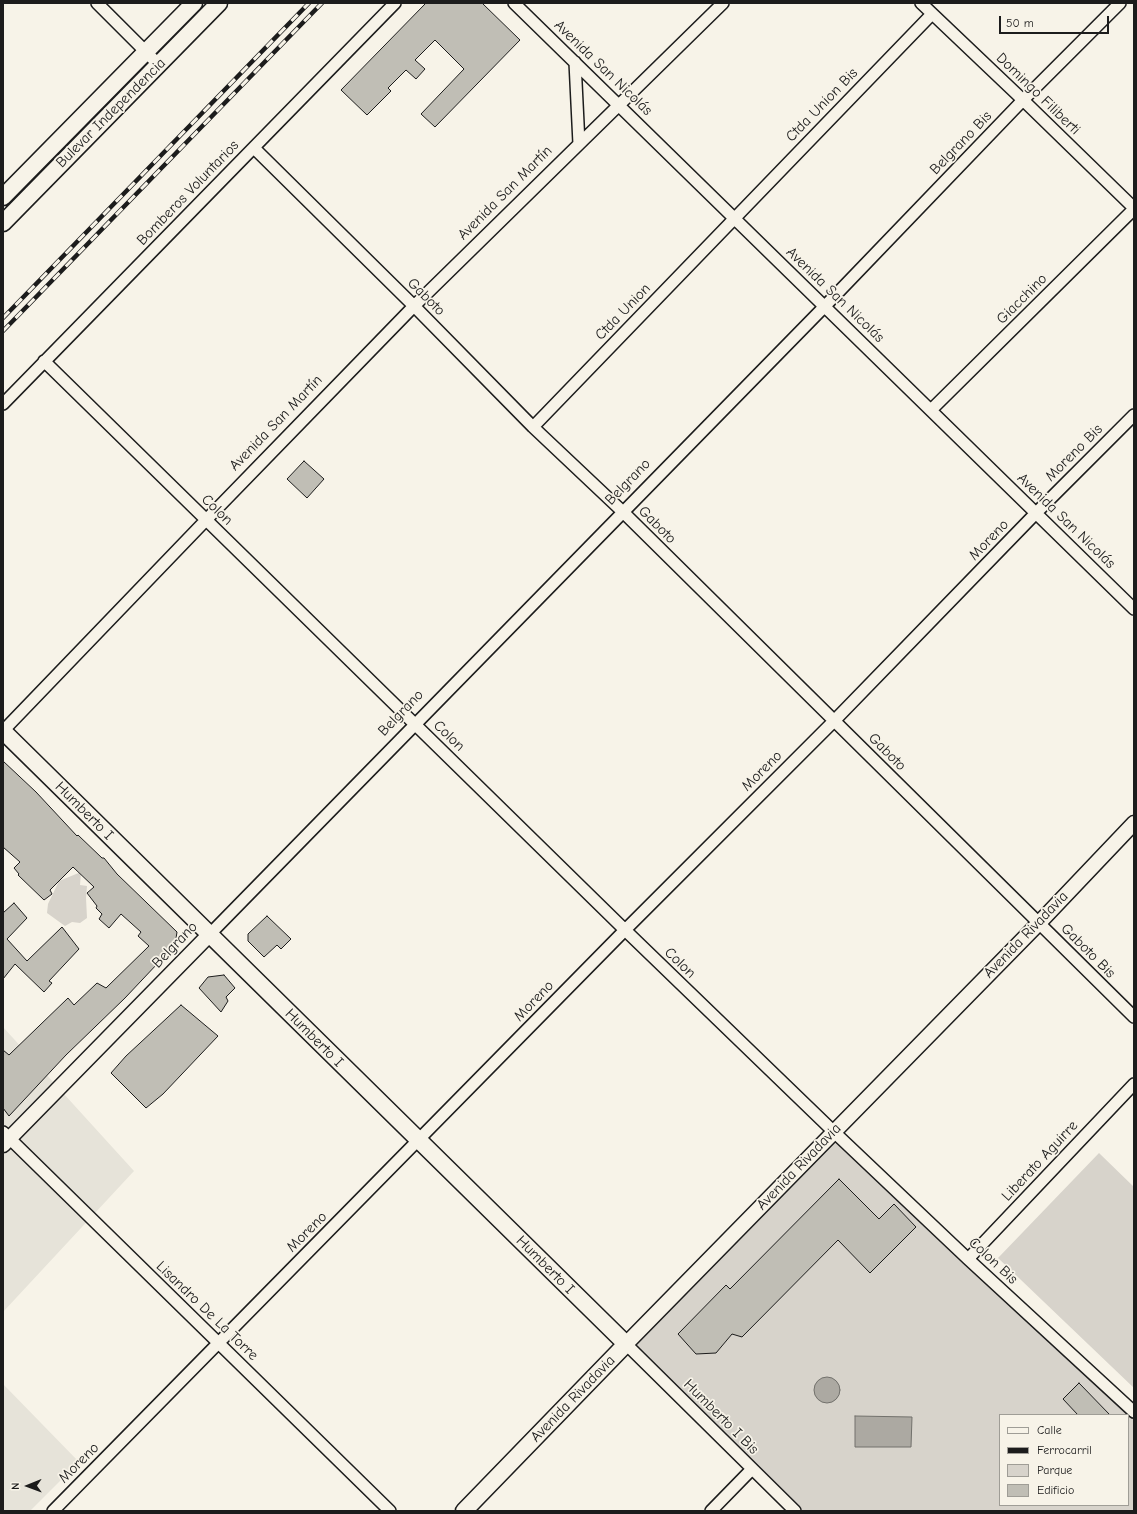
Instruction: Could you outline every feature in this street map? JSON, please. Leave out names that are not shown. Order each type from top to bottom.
[{"type":"main road","name":"Bulevar Independencia","points":[[3,198],[194,3]]},
{"type":"main road","name":"Bulevar Independencia","points":[[3,224],[219,3]]},
{"type":"main road","name":"Humberto I","points":[[3,731],[626,1344]]},
{"type":"main road","name":"Avenida Rivadavia","points":[[464,1511],[626,1344]]},
{"type":"street","points":[[97,3],[159,65]]},
{"type":"street","name":"Bomberos Voluntarios","points":[[3,404],[395,3]]},
{"type":"street","name":"Avenida San Nicolás","points":[[514,3],[1134,609]]},
{"type":"street","name":"Avenida San Martín","points":[[3,731],[414,306],[723,3]]},
{"type":"street","name":"Domingo Filiberti","points":[[921,3],[1134,209]]},
{"type":"street","name":"Belgrano Bis","points":[[825,306],[1023,100],[1120,3]]},
{"type":"street","name":"Ctda Union Bis","points":[[734,218],[932,14]]},
{"type":"street","points":[[575,62],[579,144]]},
{"type":"street","name":"Gaboto","points":[[254,148],[414,306],[533,428],[623,512],[1039,923]]},
{"type":"street","name":"Giacchino","points":[[931,410],[1134,209]]},
{"type":"street","name":"Ctda Union","points":[[533,428],[734,218]]},
{"type":"street","name":"Belgrano","points":[[5,1139],[210,934],[825,306]]},
{"type":"street","name":"Colon","points":[[44,361],[625,930],[833,1131]]},
{"type":"street","name":"Moreno Bis","points":[[1036,513],[1134,415]]},
{"type":"street","name":"Moreno","points":[[53,1511],[834,720],[1036,513]]},
{"type":"street","name":"Avenida Rivadavia","points":[[626,1344],[833,1131],[1039,923],[1134,823]]},
{"type":"street","name":"Gaboto Bis","points":[[1039,923],[1134,1017]]},
{"type":"street","name":"Liberato Aguirre","points":[[968,1259],[1134,1084]]},
{"type":"street","name":"Colon Bis","points":[[833,1131],[968,1259],[1134,1412]]},
{"type":"street","name":"Lisandro De La Torre","points":[[5,1139],[219,1344],[390,1511]]},
{"type":"street","name":"Humberto I Bis","points":[[626,1344],[795,1511]]},
{"type":"street","points":[[711,1511],[752,1469]]},
{"type":"shaded area","points":[[3,1027],[134,1171],[3,1312]]},
{"type":"shaded area","points":[[827,1377],[837,1380],[840,1390],[837,1400],[827,1403],[817,1400],[814,1390],[817,1380]]},
{"type":"shaded area","points":[[3,1384],[79,1462],[30,1511],[3,1511]]},
{"type":"shaded area","points":[[855,1416],[912,1417],[911,1447],[855,1447]]},
{"type":"green space","points":[[81,872],[80,885],[87,886],[87,918],[80,923],[72,922],[65,926],[47,913],[48,904],[59,881]]},
{"type":"green space","points":[[833,1131],[1134,1412],[1134,1511],[795,1511],[626,1344]]},
{"type":"green space","points":[[1099,1153],[1134,1187],[1134,1388],[998,1258]]},
{"type":"building","points":[[426,3],[482,3],[520,40],[435,127],[421,114],[464,69],[435,40],[415,60],[425,69],[416,79],[406,70],[388,88],[391,91],[367,115],[341,90]]},
{"type":"building","points":[[304,461],[324,479],[307,498],[287,479]]},
{"type":"building","points":[[3,761],[36,792],[77,836],[78,835],[102,858],[104,858],[117,874],[177,932],[175,945],[125,998],[66,1055],[9,1116],[3,1108],[3,1050],[9,1055],[68,998],[74,1005],[97,983],[106,988],[149,946],[138,936],[141,932],[121,914],[109,928],[99,919],[102,914],[96,908],[97,906],[87,893],[94,887],[73,867],[50,890],[52,894],[44,900],[18,875],[19,874],[14,868],[20,862],[3,847]]},
{"type":"building","points":[[14,903],[27,918],[7,939],[27,961],[62,927],[79,949],[49,981],[52,983],[44,992],[15,964],[3,979],[3,913]]},
{"type":"building","points":[[267,916],[291,939],[281,949],[277,945],[264,957],[248,941],[248,934]]},
{"type":"building","points":[[224,975],[235,988],[226,997],[228,1001],[221,1012],[199,988],[208,977]]},
{"type":"building","points":[[181,1005],[218,1036],[163,1094],[146,1108],[111,1073],[126,1056]]},
{"type":"building","points":[[839,1179],[879,1219],[894,1204],[916,1227],[870,1273],[838,1240],[742,1337],[732,1334],[716,1353],[696,1354],[678,1334],[726,1285],[730,1289]]},
{"type":"building","points":[[1079,1383],[1109,1414],[1077,1414],[1063,1399]]},
{"type":"railway","points":[[3,318],[309,3]]},
{"type":"railway","points":[[3,331],[322,3]]}]
